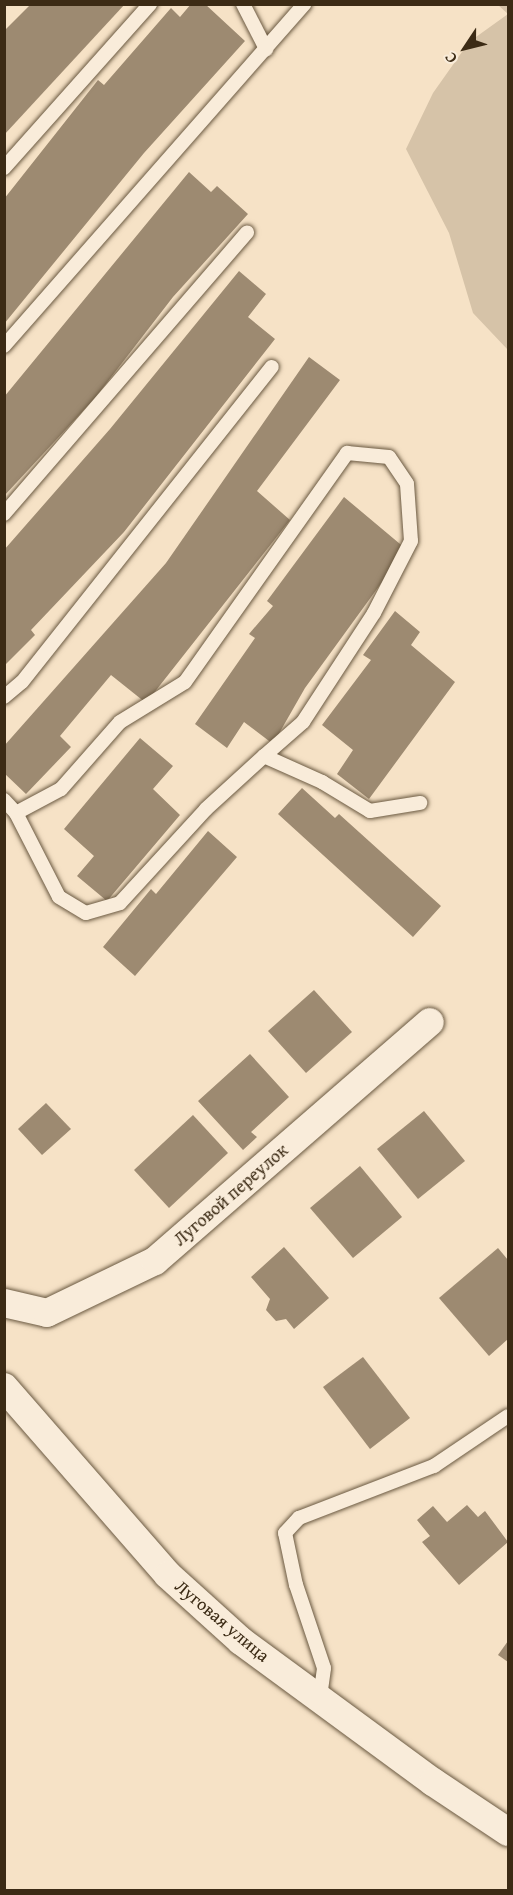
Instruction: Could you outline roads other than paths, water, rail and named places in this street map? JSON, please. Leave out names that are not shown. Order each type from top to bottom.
[{"type":"street","name":"Луговой переулок","points":[[4,1303],[47,1313],[155,1261],[430,1022]]},
{"type":"street","name":"Луговая улица","points":[[4,1387],[168,1575],[241,1641],[433,1782],[508,1832]]},
{"type":"lane","points":[[4,168],[150,4]]},
{"type":"lane","points":[[243,4],[266,49]]},
{"type":"lane","points":[[4,346],[304,4]]},
{"type":"lane","points":[[4,514],[246,232]]},
{"type":"lane","points":[[4,697],[22,682],[272,367]]},
{"type":"lane","points":[[4,800],[16,813],[59,897],[86,913],[120,903],[206,809],[303,722],[374,613],[411,542],[407,484],[388,457],[347,453],[184,682],[120,722],[61,789],[16,813]]},
{"type":"lane","points":[[264,756],[322,782],[370,811],[420,803]]},
{"type":"lane","points":[[320,1697],[324,1668],[296,1585],[285,1533],[299,1518],[434,1466],[508,1416]]}]
